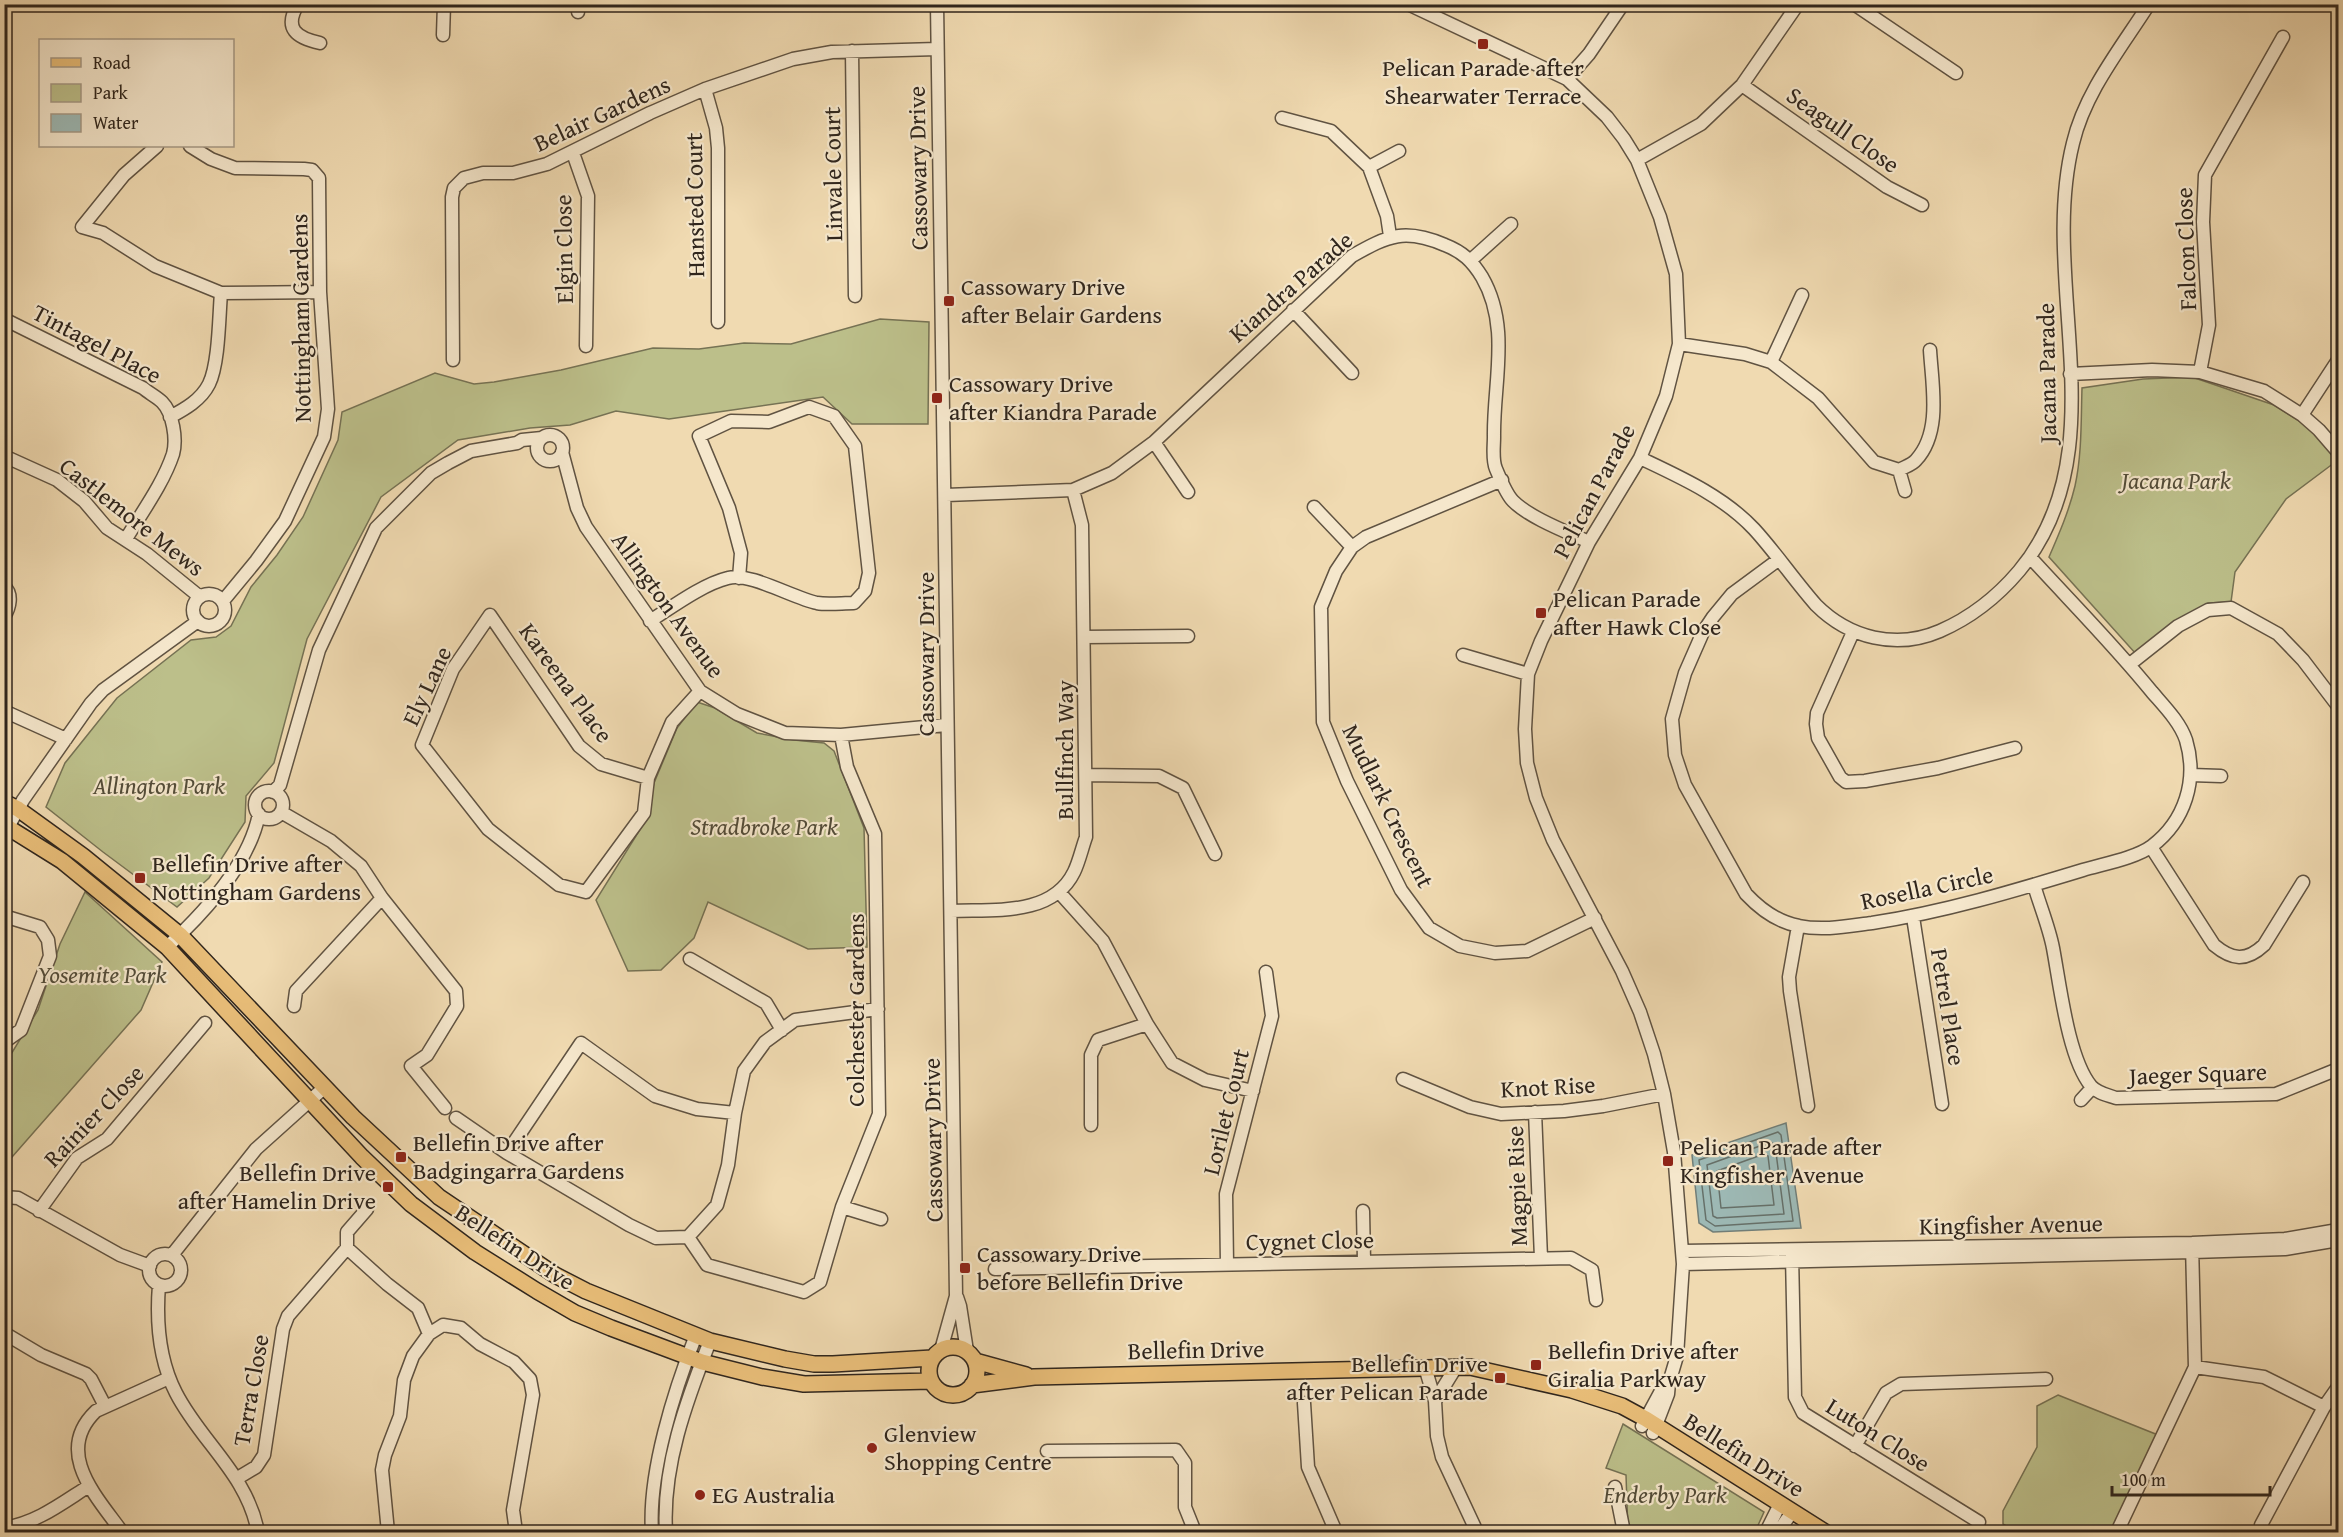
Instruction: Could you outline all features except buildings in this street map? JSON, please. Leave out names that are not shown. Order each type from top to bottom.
[{"type":"main road","name":"Bellefin Drive","points":[[11,806],[83,856],[180,935],[354,1117],[439,1197],[555,1275],[586,1291],[703,1338],[814,1364],[936,1354]]},
{"type":"main road","name":"Bellefin Drive","points":[[6,826],[62,861],[167,947],[362,1157],[411,1204],[475,1252],[576,1313],[695,1359],[762,1377],[804,1384],[931,1381]]},
{"type":"main road","points":[[954,1347],[971,1356],[977,1371],[968,1390],[958,1395],[938,1390],[929,1374],[936,1354],[954,1347]]},
{"type":"main road","name":"Bellefin Drive","points":[[971,1356],[1034,1377]]},
{"type":"main road","name":"Bellefin Drive","points":[[972,1385],[1034,1377],[1425,1367],[1470,1367],[1501,1372],[1562,1387],[1622,1406],[1806,1533]]},
{"type":"main road","name":"Bellefin Drive","points":[[1782,1516],[1825,1533]]},
{"type":"street","points":[[298,4],[292,14],[292,25],[296,34],[304,39],[320,43]]},
{"type":"street","points":[[443,35],[444,4]]},
{"type":"street","name":"Pelican Parade","points":[[1408,4],[1568,79],[1607,117],[1637,160],[1660,217],[1676,274],[1679,344],[1666,396],[1640,458],[1589,542],[1528,674],[1525,729],[1527,763],[1536,798],[1553,840],[1620,966],[1640,1012],[1664,1094],[1674,1152],[1683,1257],[1677,1356],[1669,1383],[1662,1389],[1650,1426]]},
{"type":"street","points":[[1568,79],[1623,4]]},
{"type":"street","points":[[1637,160],[1701,124],[1742,85],[1797,4]]},
{"type":"street","points":[[1854,4],[1956,73]]},
{"type":"street","name":"Jacana Parade","points":[[1640,458],[1713,496],[1754,529],[1827,616],[1853,632],[1892,640],[1915,638],[1934,633],[1964,619],[1986,605],[2006,586],[2030,557],[2046,529],[2062,487],[2070,448],[2070,374],[2064,224],[2065,189],[2073,143],[2088,99],[2149,4]]},
{"type":"street","name":"Cassowary Drive","points":[[936,1354],[956,1296],[946,725],[946,495],[938,7]]},
{"type":"street","name":"Falcon Close","points":[[2200,372],[2209,325],[2203,222],[2205,175],[2283,37]]},
{"type":"street","name":"Belair Gardens","points":[[453,360],[451,215],[454,188],[464,178],[472,175],[532,169],[573,153],[650,113],[705,89],[793,59],[814,54],[852,51],[937,49]]},
{"type":"street","name":"Linvale Court","points":[[852,51],[855,296]]},
{"type":"street","name":"Seagull Close","points":[[1742,85],[1887,187],[1922,205]]},
{"type":"street","name":"Hansted Court","points":[[705,89],[716,128],[718,148],[718,322]]},
{"type":"street","points":[[1282,118],[1331,131],[1369,167],[1387,216],[1390,236]]},
{"type":"street","points":[[156,147],[124,175],[82,227],[103,233],[155,267],[221,292],[320,292]]},
{"type":"street","name":"Nottingham Gardens","points":[[192,147],[211,159],[235,168],[312,170],[319,178],[320,292],[328,409],[324,437],[285,521],[223,601]]},
{"type":"street","points":[[1369,167],[1399,151]]},
{"type":"street","name":"Elgin Close","points":[[573,153],[588,196],[586,346]]},
{"type":"street","points":[[1471,260],[1511,224]]},
{"type":"street","name":"Kiandra Parade","points":[[946,495],[1073,490],[1112,473],[1154,442],[1352,256],[1390,236],[1423,235],[1450,247],[1471,260],[1491,292],[1499,330],[1500,368],[1494,419],[1495,466],[1512,501],[1543,521],[1589,542]]},
{"type":"street","points":[[170,417],[194,403],[208,384],[214,364],[221,292]]},
{"type":"street","points":[[1771,362],[1802,295]]},
{"type":"street","points":[[1293,310],[1352,373]]},
{"type":"street","name":"Tintagel Place","points":[[4,319],[143,388],[163,403],[170,417],[175,437],[173,453],[163,476],[126,540]]},
{"type":"street","points":[[1679,344],[1745,354],[1771,362],[1818,398],[1874,462],[1899,470],[1915,462],[1929,441],[1934,411],[1930,350]]},
{"type":"street","points":[[2302,415],[2338,360]]},
{"type":"street","points":[[2070,374],[2152,370],[2200,372],[2264,391],[2302,415],[2338,452]]},
{"type":"street","points":[[650,621],[689,596],[729,577],[756,581],[789,595],[818,603],[854,603],[865,591],[869,573],[855,446],[834,416],[809,407],[769,422],[731,421],[699,436],[729,508],[741,553],[739,578]]},
{"type":"street","points":[[273,792],[283,803],[281,812],[273,819],[268,819],[256,810],[256,800],[263,793],[273,792],[280,785],[319,650],[376,528],[431,473],[471,452],[549,435],[557,437],[562,444],[558,456],[546,460],[538,452],[517,443]]},
{"type":"street","points":[[538,452],[542,438]]},
{"type":"street","points":[[1154,442],[1188,492]]},
{"type":"street","name":"Castlemore Mews","points":[[4,456],[57,480],[84,501],[107,528],[175,574],[200,597]]},
{"type":"street","name":"Allington Avenue","points":[[558,456],[586,527],[700,691],[737,714],[785,732],[841,735],[946,725]]},
{"type":"street","points":[[1899,470],[1905,490]]},
{"type":"street","name":"Mudlark Crescent","points":[[1502,480],[1366,537],[1352,547],[1336,571],[1321,607],[1323,722],[1347,781],[1401,890],[1429,928],[1460,946],[1495,953],[1527,951],[1595,918]]},
{"type":"street","name":"Bullfinch Way","points":[[951,911],[1028,908],[1059,892],[1074,873],[1086,837],[1082,525],[1073,490]]},
{"type":"street","points":[[1314,507],[1352,547]]},
{"type":"street","name":"Rosella Circle","points":[[1778,560],[1732,594],[1703,632],[1685,673],[1675,704],[1672,737],[1675,755],[1685,785],[1746,894],[1768,915],[1798,926],[1830,928],[1913,917],[2034,885],[2128,856],[2151,847],[2181,812],[2191,775],[2185,738],[2167,710],[2130,664],[2030,557]]},
{"type":"street","points":[[4,586],[8,588],[10,598],[4,617]]},
{"type":"street","points":[[212,594],[223,601],[225,614],[217,624],[209,626],[198,621],[194,608],[200,597],[212,594]]},
{"type":"street","points":[[2130,664],[2178,626],[2208,609],[2231,608],[2278,634],[2303,660],[2338,706]]},
{"type":"street","name":"Ely Lane","points":[[490,615],[453,669],[422,745],[488,830],[559,885],[586,892],[644,813],[648,778]]},
{"type":"street","name":"Kareena Place","points":[[490,615],[579,746],[601,764],[648,778]]},
{"type":"street","points":[[6,826],[11,806],[66,739],[91,703],[111,682],[198,621]]},
{"type":"street","points":[[1853,632],[1817,713],[1816,724],[1818,738],[1840,777],[1846,782],[1865,782],[1938,768],[2015,748]]},
{"type":"street","points":[[1085,637],[1188,636]]},
{"type":"street","points":[[1463,655],[1528,674]]},
{"type":"street","points":[[648,778],[672,722],[700,691]]},
{"type":"street","points":[[4,711],[66,739]]},
{"type":"street","name":"Colchester Gardens","points":[[688,1237],[707,1265],[804,1292],[820,1282],[842,1207],[879,1114],[875,834],[847,767],[841,735]]},
{"type":"street","points":[[1086,775],[1159,776],[1184,788],[1215,854]]},
{"type":"street","points":[[2191,775],[2221,776]]},
{"type":"street","points":[[281,812],[331,841],[361,866],[382,898],[456,991],[457,1006],[427,1055],[411,1066],[445,1108]]},
{"type":"street","points":[[167,947],[191,926],[229,879],[256,830],[259,814]]},
{"type":"street","points":[[2151,847],[2214,945],[2236,957],[2246,957],[2264,945],[2303,882]]},
{"type":"street","points":[[2034,885],[2052,946],[2061,996],[2078,1063],[2092,1088],[2082,1100]]},
{"type":"street","points":[[1059,892],[1103,941],[1147,1024],[1172,1063],[1205,1080],[1253,1091]]},
{"type":"street","points":[[294,1006],[296,991],[382,898]]},
{"type":"street","points":[[4,916],[39,927],[48,940],[50,956],[21,1030],[4,1042]]},
{"type":"street","name":"Petrel Place","points":[[1913,917],[1942,1104]]},
{"type":"street","points":[[1798,926],[1789,977],[1808,1106]]},
{"type":"street","points":[[690,959],[766,1003],[782,1030]]},
{"type":"street","name":"Lorilet Court","points":[[1227,1264],[1226,1194],[1272,1016],[1266,972]]},
{"type":"street","points":[[456,1118],[507,1153],[628,1225],[656,1238],[688,1237],[717,1205],[728,1165],[735,1113],[744,1071],[765,1042],[795,1020],[878,1009]]},
{"type":"street","name":"Rainier Close","points":[[39,1211],[77,1158],[107,1139],[205,1023]]},
{"type":"street","points":[[1091,1125],[1091,1055],[1098,1040],[1147,1024]]},
{"type":"street","points":[[507,1153],[581,1043],[655,1096],[697,1110],[735,1113]]},
{"type":"street","name":"Jaeger Square","points":[[2092,1088],[2116,1098],[2276,1094],[2338,1069]]},
{"type":"street","name":"Knot Rise","points":[[1403,1079],[1470,1107],[1501,1114],[1603,1106],[1664,1094]]},
{"type":"street","points":[[172,1256],[256,1149],[326,1087]]},
{"type":"street","name":"Magpie Rise","points":[[1535,1112],[1541,1258]]},
{"type":"street","points":[[4,1197],[18,1198],[120,1255],[150,1266]]},
{"type":"street","points":[[842,1207],[881,1219]]},
{"type":"street","name":"Terra Close","points":[[236,1479],[256,1467],[264,1455],[283,1329],[288,1316],[347,1248],[347,1232],[367,1209]]},
{"type":"street","points":[[1363,1211],[1364,1261]]},
{"type":"street","name":"Kingfisher Avenue","points":[[2193,1247],[2285,1239],[2338,1230]]},
{"type":"street","name":"Kingfisher Avenue","points":[[1683,1257],[2193,1247],[2285,1249],[2338,1240]]},
{"type":"street","points":[[2117,1533],[2195,1367],[2193,1247]]},
{"type":"street","points":[[347,1248],[418,1308],[429,1334]]},
{"type":"street","points":[[161,1254],[172,1256],[180,1263],[181,1274],[179,1279],[170,1285],[159,1285],[151,1277],[150,1266],[161,1254]]},
{"type":"street","name":"Luton Close","points":[[1792,1256],[1796,1397],[1803,1413],[1978,1522]]},
{"type":"street","name":"Cygnet Close","points":[[995,1269],[1571,1258],[1592,1270],[1596,1300]]},
{"type":"street","points":[[159,1285],[158,1323],[169,1378],[177,1396],[236,1479],[258,1533]]},
{"type":"street","name":"Cassowary Drive","points":[[956,1296],[971,1356]]},
{"type":"street","points":[[388,1533],[382,1470],[385,1455],[400,1416],[404,1380],[413,1356],[429,1334],[443,1325],[461,1328],[480,1344],[514,1362],[530,1379],[533,1395],[513,1510],[516,1533]]},
{"type":"street","points":[[4,1333],[41,1355],[86,1374],[105,1406]]},
{"type":"street","points":[[652,1533],[652,1504],[667,1426],[703,1338]]},
{"type":"street","points":[[666,1533],[666,1500],[672,1456],[695,1359]]},
{"type":"street","points":[[1425,1367],[1435,1401],[1437,1436],[1442,1457],[1477,1533]]},
{"type":"street","points":[[1435,1401],[1456,1367]]},
{"type":"street","points":[[2195,1367],[2264,1377],[2324,1407]]},
{"type":"street","points":[[122,1533],[83,1476],[79,1463],[80,1438],[89,1418],[105,1406],[169,1378]]},
{"type":"street","points":[[1856,1446],[1886,1393],[1900,1384],[2046,1379]]},
{"type":"street","points":[[2261,1525],[2324,1407],[2338,1387]]},
{"type":"street","points":[[1304,1403],[1308,1467],[1336,1533]]},
{"type":"street","points":[[1047,1451],[1176,1449],[1185,1463],[1185,1507],[1195,1533]]},
{"type":"street","points":[[4,1528],[26,1528],[89,1486]]},
{"type":"street","points":[[1615,1487],[1624,1533]]},
{"type":"street","points":[[1766,1533],[1782,1516]]},
{"type":"green space","name":"Allington Park","points":[[880,319],[929,322],[928,424],[852,424],[823,397],[669,419],[616,411],[570,425],[530,428],[458,440],[381,497],[307,639],[274,763],[246,796],[245,822],[209,878],[177,907],[46,807],[65,763],[117,698],[191,640],[216,637],[231,626],[251,587],[303,517],[338,440],[342,412],[435,373],[474,384],[494,382],[561,370],[653,348],[699,349],[744,343],[791,344]]},
{"type":"green space","name":"Jacana Park","points":[[2192,377],[2274,405],[2309,427],[2338,460],[2286,499],[2235,572],[2231,602],[2208,603],[2175,623],[2136,654],[2049,557],[2075,486],[2080,449],[2082,388],[2143,379]]},
{"type":"green space","name":"Stradbroke Park","points":[[697,702],[715,708],[757,733],[824,743],[834,751],[864,828],[867,947],[808,949],[708,902],[694,938],[661,970],[628,971],[596,900],[646,820],[654,783],[677,728]]},
{"type":"green space","name":"Yosemite Park","points":[[85,892],[162,962],[141,1010],[5,1165],[5,1064],[38,1010],[60,944]]},
{"type":"green space","points":[[2058,1395],[2158,1435],[2112,1532],[2016,1532],[2003,1524],[2003,1511],[2037,1447],[2037,1406]]},
{"type":"green space","name":"Enderby Park","points":[[1623,1424],[1764,1512],[1755,1532],[1628,1532],[1626,1475],[1606,1468]]},
{"type":"water","points":[[1786,1123],[1801,1228],[1713,1232],[1699,1223],[1692,1155]]},
{"type":"place","name":"Pelican Parade after Shearwater Terrace","points":[[1483,44]]},
{"type":"place","name":"Cassowary Drive after Belair Gardens","points":[[949,301]]},
{"type":"place","name":"Cassowary Drive after Kiandra Parade","points":[[937,398]]},
{"type":"place","name":"Pelican Parade after Hawk Close","points":[[1541,613]]},
{"type":"place","name":"Bellefin Drive after Nottingham Gardens","points":[[140,878]]},
{"type":"place","name":"Bellefin Drive after Badgingarra Gardens","points":[[401,1157]]},
{"type":"place","name":"Pelican Parade after Kingfisher Avenue","points":[[1668,1161]]},
{"type":"place","name":"Bellefin Drive after Hamelin Drive","points":[[388,1187]]},
{"type":"place","name":"Cassowary Drive before Bellefin Drive","points":[[965,1268]]},
{"type":"place","name":"Bellefin Drive after Giralia Parkway","points":[[1536,1365]]},
{"type":"place","name":"Bellefin Drive after Pelican Parade","points":[[1500,1378]]},
{"type":"place","name":"Glenview Shopping Centre","points":[[872,1448]]},
{"type":"place","name":"EG Australia","points":[[700,1495]]}]
